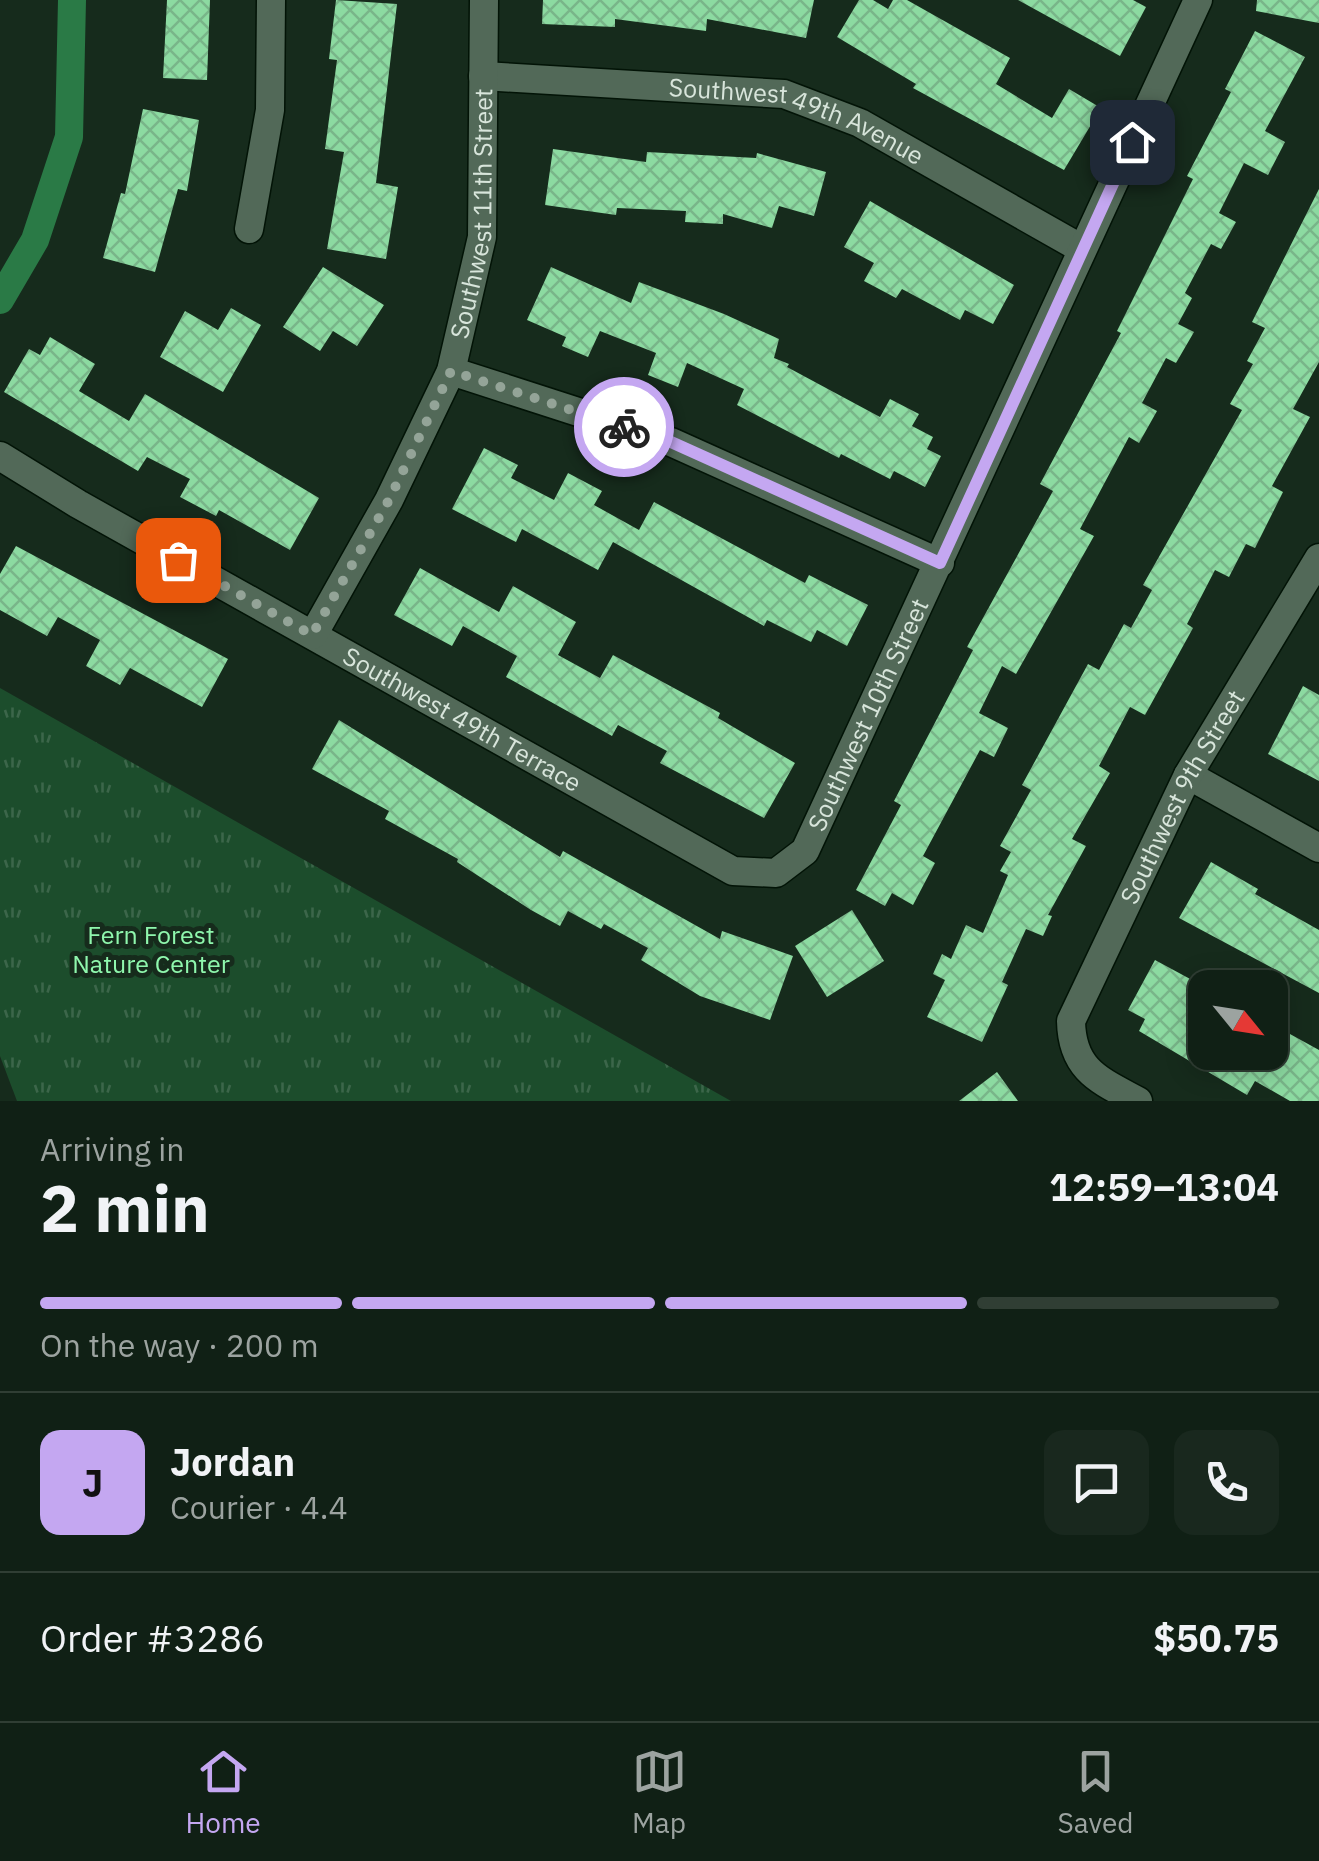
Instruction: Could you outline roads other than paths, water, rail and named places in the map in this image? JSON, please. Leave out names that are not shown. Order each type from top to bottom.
[{"type":"street","points":[[249,229],[270,110],[271,0]]},
{"type":"street","name":"Southwest 11th Street","points":[[312,635],[389,500],[451,371],[482,237],[484,0]]},
{"type":"street","name":"Southwest 10th Street","points":[[776,874],[805,850],[1198,0]]},
{"type":"street","name":"Southwest 49th Avenue","points":[[483,76],[784,94],[860,123],[1082,249]]},
{"type":"street","points":[[451,371],[671,442],[940,563]]},
{"type":"street","name":"Southwest 49th Terrace","points":[[0,456],[733,871],[776,874]]},
{"type":"street","name":"Southwest 9th Street","points":[[1138,1101],[1092,1075],[1072,1046],[1072,1021],[1188,775],[1319,558]]},
{"type":"street","points":[[1188,775],[1319,848]]},
{"type":"waterway","points":[[0,300],[35,240],[69,137],[72,0]]},
{"type":"park label","name":"Fern Forest Nature Center","points":[[151,950]]}]
